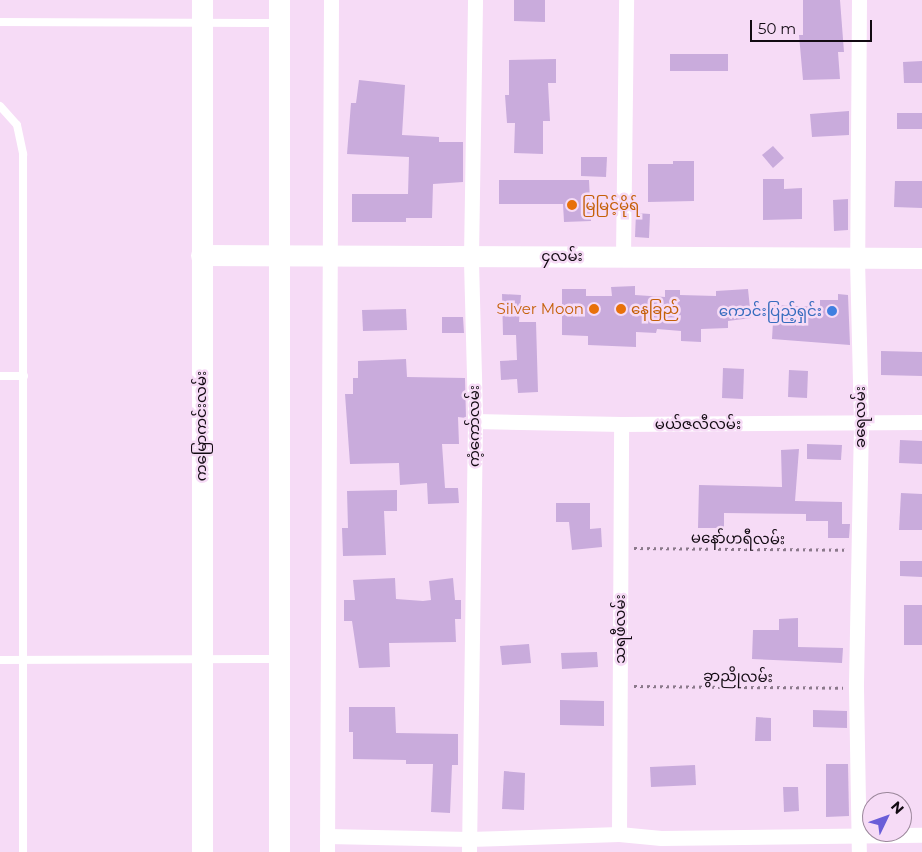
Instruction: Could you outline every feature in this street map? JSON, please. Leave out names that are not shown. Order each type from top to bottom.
[{"type":"main road","name":"ကမြောကင်းလမ်း","points":[[202,0],[200,659],[202,852]]},
{"type":"main road","points":[[279,0],[277,659],[279,852]]},
{"type":"main road","name":"၄လမ်း","points":[[202,255],[922,258]]},
{"type":"street","points":[[327,852],[332,256],[331,0]]},
{"type":"street","name":"ကံ့ကော်လမ်း","points":[[469,846],[475,421],[471,257],[475,0]]},
{"type":"street","points":[[623,256],[626,0]]},
{"type":"street","name":"ခရေလမ်း","points":[[859,0],[857,259],[861,423],[856,550],[859,852]]},
{"type":"street","name":"မယ်ဇလီလမ်း","points":[[475,421],[620,424],[922,422]]},
{"type":"street","name":"သရဖီလမ်း","points":[[619,834],[620,424]]},
{"type":"street","points":[[327,836],[469,846],[619,834],[661,838],[859,834],[922,835]]},
{"type":"lane","points":[[0,22],[279,23]]},
{"type":"lane","points":[[0,106],[17,124],[23,154],[23,852]]},
{"type":"lane","points":[[0,376],[24,376]]},
{"type":"lane","points":[[0,660],[277,659]]},
{"type":"path","name":"မနော်ဟရီလမ်း","points":[[620,548],[856,550]]},
{"type":"path","name":"ခွာညိုလမ်း","points":[[620,685],[856,688]]},
{"type":"building","points":[[514,0],[545,0],[545,22],[514,21]]},
{"type":"building","points":[[803,0],[840,0],[844,52],[838,52],[840,79],[803,80],[799,35],[803,35]]},
{"type":"building","points":[[670,54],[728,54],[728,71],[670,71]]},
{"type":"building","points":[[556,59],[556,83],[548,83],[550,121],[543,121],[543,154],[514,153],[515,123],[507,123],[505,95],[509,95],[509,60]]},
{"type":"building","points":[[922,61],[922,83],[904,83],[903,62]]},
{"type":"building","points":[[359,80],[405,85],[402,135],[439,137],[439,142],[463,142],[463,182],[433,184],[432,218],[406,218],[406,222],[352,222],[352,194],[408,194],[409,157],[347,154],[351,103],[356,103]]},
{"type":"building","points":[[849,111],[849,135],[812,137],[810,114]]},
{"type":"building","points":[[897,113],[922,113],[922,129],[897,129]]},
{"type":"building","points":[[773,146],[784,158],[773,168],[762,155]]},
{"type":"building","points":[[581,157],[607,157],[606,177],[581,176]]},
{"type":"building","points":[[673,161],[694,161],[694,201],[648,202],[648,164],[673,164]]},
{"type":"building","points":[[763,179],[784,179],[784,189],[802,188],[802,219],[763,220]]},
{"type":"building","points":[[499,180],[589,180],[591,221],[564,222],[563,204],[499,204]]},
{"type":"building","points":[[895,181],[922,181],[922,208],[894,207]]},
{"type":"building","points":[[848,199],[848,230],[834,231],[833,200]]},
{"type":"building","points":[[636,213],[650,214],[649,238],[635,237]]},
{"type":"building","points":[[635,286],[635,295],[665,297],[665,290],[680,290],[680,295],[716,296],[716,291],[748,289],[751,318],[728,321],[728,328],[701,329],[701,342],[681,341],[681,331],[657,329],[656,333],[636,332],[636,347],[588,345],[588,336],[562,335],[562,289],[586,289],[586,296],[612,296],[611,287]]},
{"type":"building","points":[[502,294],[521,295],[519,322],[536,322],[538,392],[518,393],[517,379],[501,380],[500,361],[517,360],[516,335],[503,335]]},
{"type":"building","points":[[838,294],[848,295],[850,345],[772,339],[774,305],[820,307],[820,300],[838,300]]},
{"type":"building","points":[[406,309],[407,330],[363,331],[362,310]]},
{"type":"building","points":[[442,317],[463,317],[464,333],[442,333]]},
{"type":"building","points":[[881,351],[922,352],[922,376],[881,375]]},
{"type":"building","points":[[406,359],[407,377],[465,378],[466,418],[458,417],[459,444],[442,444],[445,488],[458,488],[459,503],[428,504],[427,483],[400,485],[399,463],[350,464],[345,394],[353,394],[353,378],[358,378],[358,361]]},
{"type":"building","points":[[723,368],[744,369],[743,399],[722,398]]},
{"type":"building","points":[[789,370],[808,371],[807,398],[788,397]]},
{"type":"building","points":[[900,440],[922,441],[922,464],[899,463]]},
{"type":"building","points":[[807,444],[842,445],[841,460],[807,459]]},
{"type":"building","points":[[799,449],[795,501],[842,502],[842,524],[850,524],[849,538],[828,538],[828,521],[806,521],[806,514],[724,513],[724,528],[698,528],[699,485],[782,487],[781,450]]},
{"type":"building","points":[[397,490],[397,511],[384,511],[386,555],[343,556],[342,528],[348,528],[347,491]]},
{"type":"building","points":[[901,493],[922,494],[922,530],[899,530]]},
{"type":"building","points":[[556,503],[590,503],[590,529],[601,528],[602,547],[572,550],[569,522],[556,522]]},
{"type":"building","points":[[900,561],[922,561],[922,577],[900,576]]},
{"type":"building","points":[[395,578],[396,599],[423,601],[431,600],[429,581],[453,578],[455,600],[461,600],[461,619],[455,619],[456,642],[389,643],[390,667],[359,668],[352,621],[344,621],[344,600],[355,600],[353,580]]},
{"type":"building","points":[[904,605],[922,605],[922,645],[904,645]]},
{"type":"building","points":[[798,618],[798,647],[843,648],[842,663],[752,659],[753,630],[779,630],[779,619]]},
{"type":"building","points":[[529,644],[531,663],[502,665],[500,646]]},
{"type":"building","points":[[597,652],[598,667],[562,669],[561,653]]},
{"type":"building","points":[[560,700],[604,701],[604,726],[560,725]]},
{"type":"building","points":[[349,707],[395,707],[396,733],[458,734],[458,765],[452,765],[450,813],[431,812],[433,764],[406,764],[406,760],[353,759],[353,732],[349,732]]},
{"type":"building","points":[[813,710],[847,711],[847,728],[813,727]]},
{"type":"building","points":[[756,717],[771,718],[771,741],[755,741]]},
{"type":"building","points":[[826,764],[848,764],[849,816],[826,817]]},
{"type":"building","points":[[695,765],[696,785],[651,787],[650,767]]},
{"type":"building","points":[[504,771],[525,773],[524,810],[502,809]]},
{"type":"building","points":[[783,787],[798,787],[799,811],[784,812]]},
{"type":"place","name":"မြမြင့်မိုရ်","points":[[572,205]]},
{"type":"place","name":"Silver Moon","points":[[594,309]]},
{"type":"place","name":"နေခြည်","points":[[621,309]]},
{"type":"place","name":"ကောင်းပြည့်ရှင်း","points":[[832,311]]}]
